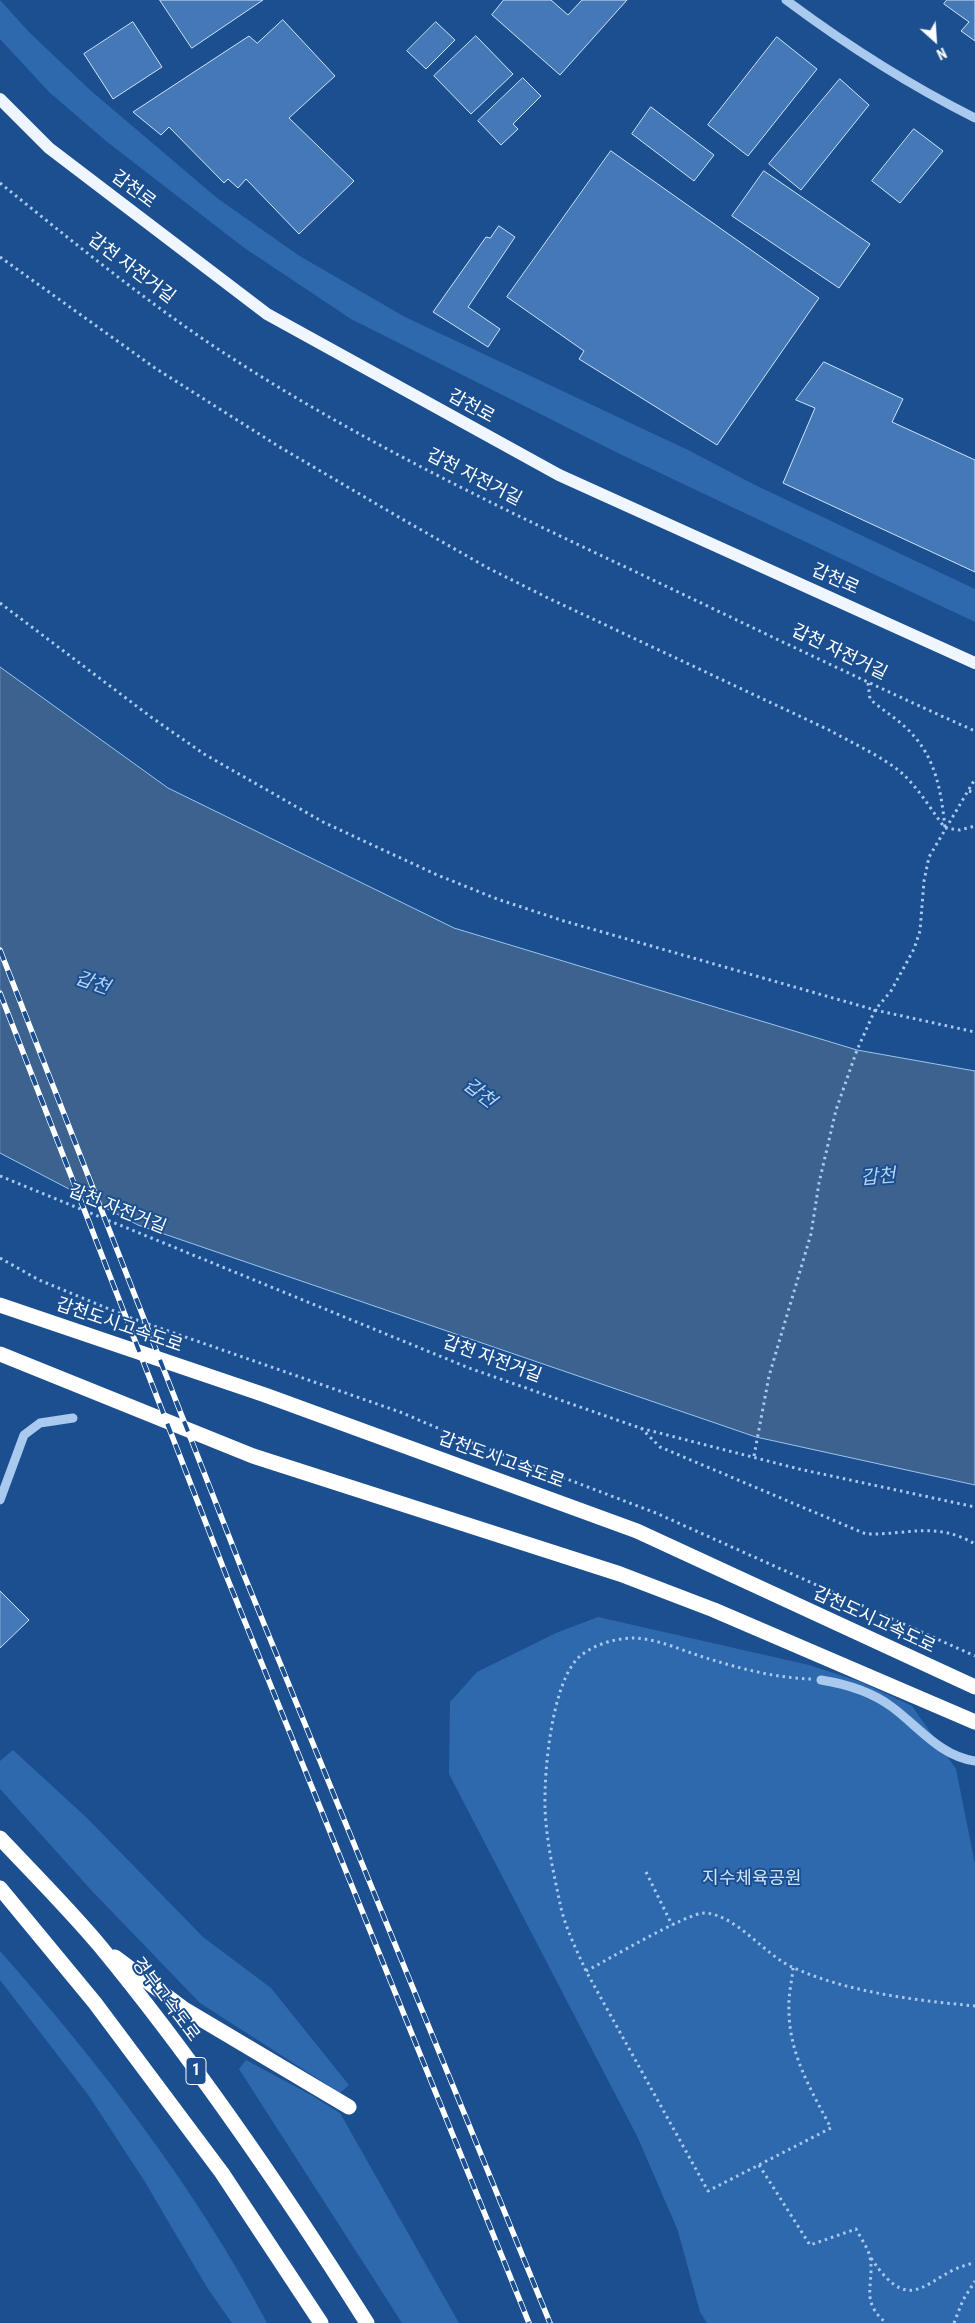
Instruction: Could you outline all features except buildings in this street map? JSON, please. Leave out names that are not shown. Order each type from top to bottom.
[{"type":"highway","name":"갑천도시고속도로","points":[[0,1305],[265,1395],[637,1531],[975,1687]]},
{"type":"highway","points":[[0,1354],[253,1456],[506,1536],[637,1581],[714,1610],[975,1722]]},
{"type":"highway","name":"경부고속도로","points":[[0,1838],[100,1947],[212,2093],[286,2196],[367,2323]]},
{"type":"highway","name":"1","points":[[0,1888],[95,2003],[222,2172],[321,2323]]},
{"type":"highway","points":[[100,1947],[184,2009],[349,2108]]},
{"type":"main road","name":"갑천로","points":[[0,98],[49,148],[267,314],[559,475],[975,663]]},
{"type":"street","points":[[786,0],[816,23],[880,63],[946,104],[975,118]]},
{"type":"street","points":[[0,1500],[24,1435],[40,1423],[73,1418]]},
{"type":"street","points":[[821,1680],[845,1684],[891,1706],[942,1749],[963,1759],[975,1761]]},
{"type":"path","name":"갑천 자전거길","points":[[0,183],[124,283],[207,341],[372,440],[522,519],[868,683],[975,731]]},
{"type":"path","points":[[0,257],[155,368],[278,446],[402,519],[488,568],[820,726],[868,752],[904,775],[923,797],[945,828],[960,830],[975,826]]},
{"type":"path","points":[[0,603],[144,712],[204,754],[264,790],[374,847],[497,899],[564,921],[875,1010],[975,1032]]},
{"type":"path","points":[[868,683],[870,699],[903,725],[928,754],[940,790],[945,828]]},
{"type":"path","points":[[754,1456],[769,1376],[811,1234],[819,1183],[836,1110],[857,1050],[875,1010],[891,991],[914,949],[920,931],[924,881],[930,857],[975,779]]},
{"type":"path","points":[[969,791],[975,793]]},
{"type":"path","name":"갑천 자전거길","points":[[0,1176],[469,1368],[640,1428],[660,1447],[866,1534],[889,1534],[933,1529],[952,1533],[975,1544]]},
{"type":"path","points":[[0,1258],[39,1280],[131,1318],[400,1412],[475,1444],[656,1513],[975,1656]]},
{"type":"path","points":[[640,1428],[975,1507]]},
{"type":"path","points":[[793,1968],[788,2009],[796,2055],[801,2073],[831,2128],[708,2191],[586,1971],[562,1910],[551,1859],[545,1809],[546,1775],[554,1719],[564,1679],[577,1659],[592,1648],[633,1638],[654,1641],[709,1659],[785,1678],[821,1680]]},
{"type":"path","points":[[646,1872],[672,1925]]},
{"type":"path","points":[[586,1971],[672,1925],[702,1913],[726,1919],[793,1968],[877,1994],[975,2006]]},
{"type":"path","points":[[759,2165],[810,2245],[856,2229],[883,2280],[897,2292],[926,2291],[958,2268],[975,2263]]},
{"type":"path","points":[[870,2257],[871,2304],[876,2316],[886,2323]]},
{"type":"path","points":[[954,2323],[963,2300],[975,2281]]},
{"type":"green space","points":[[0,0],[29,32],[90,90],[217,198],[298,255],[405,317],[688,450],[757,486],[975,589],[975,622],[622,455],[351,319],[243,247],[106,141],[49,92],[0,39]]},
{"type":"green space","name":"지수체육공원","points":[[598,1617],[809,1665],[861,1682],[912,1706],[956,1769],[975,1864],[975,2323],[707,2323],[700,2312],[678,2231],[638,2138],[449,1774],[450,1702],[477,1672],[556,1633]]},
{"type":"green space","points":[[13,1750],[87,1818],[203,1937],[271,1988],[349,2085],[340,2093],[200,2003],[92,1891],[0,1789],[0,1761]]},
{"type":"green space","points":[[0,1951],[74,2038],[145,2130],[210,2225],[267,2323],[232,2323],[208,2289],[145,2182],[89,2096],[0,1980]]},
{"type":"green space","points":[[246,2060],[340,2113],[459,2323],[402,2323],[239,2069]]},
{"type":"water","name":"갑천","points":[[0,667],[168,788],[454,928],[857,1050],[975,1071],[975,1485],[756,1437],[138,1225],[0,1153]]},
{"type":"railway","points":[[0,950],[244,1575],[550,2323]]},
{"type":"railway","points":[[0,993],[228,1580],[529,2323]]}]
